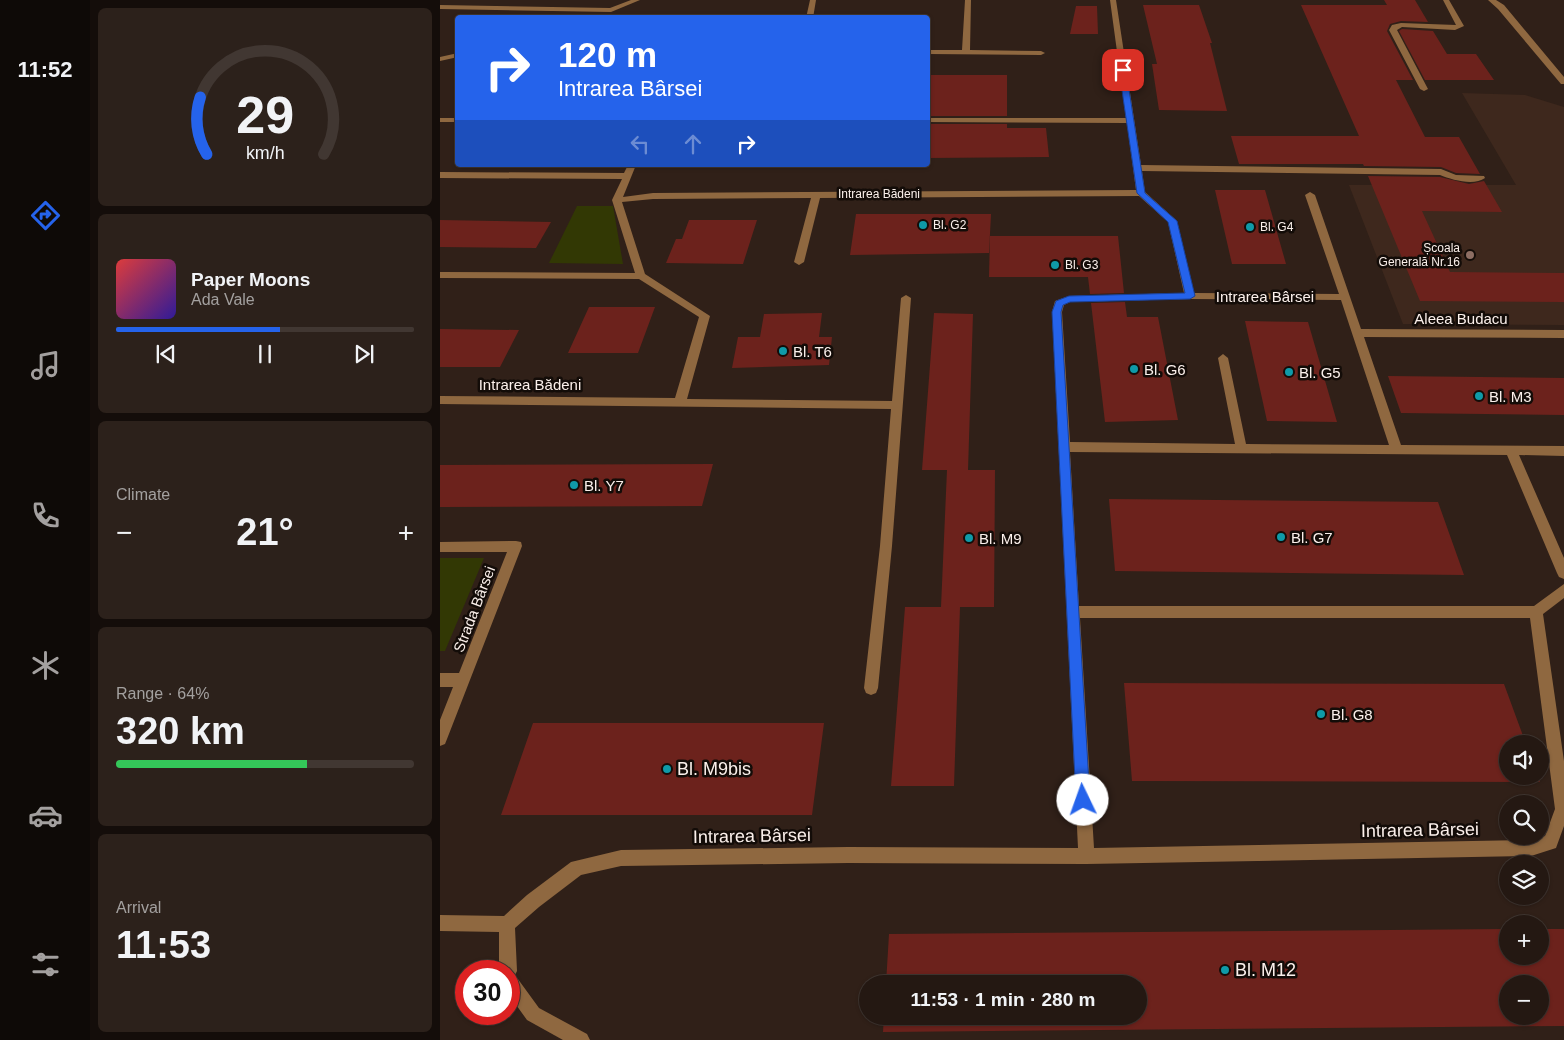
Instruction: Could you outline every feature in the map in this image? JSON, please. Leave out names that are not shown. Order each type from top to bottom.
[{"type":"street","points":[[440,7],[503,8],[611,14],[637,0]]},
{"type":"street","points":[[810,15],[813,0]]},
{"type":"street","points":[[966,52],[968,0]]},
{"type":"street","points":[[1113,0],[1141,193],[1172,221],[1190,296]]},
{"type":"street","points":[[1424,89],[1393,30],[1394,27],[1401,25],[1455,28],[1460,26],[1446,0]]},
{"type":"street","points":[[1491,0],[1501,7],[1564,82]]},
{"type":"street","points":[[498,15],[503,8]]},
{"type":"street","points":[[930,52],[1041,53]]},
{"type":"street","points":[[440,59],[455,56]]},
{"type":"street","points":[[440,120],[455,120]]},
{"type":"street","points":[[930,120],[1130,121]]},
{"type":"street","points":[[631,167],[617,200],[641,276]]},
{"type":"street","points":[[1138,168],[1440,172],[1455,178],[1481,178]]},
{"type":"street","points":[[440,175],[627,176]]},
{"type":"street","name":"Intrarea Bădeni","points":[[617,200],[653,196],[1141,193]]},
{"type":"street","points":[[799,262],[816,194]]},
{"type":"street","points":[[1310,195],[1396,448]]},
{"type":"street","points":[[440,275],[641,276],[705,316],[680,402]]},
{"type":"street","name":"Intrarea Bârsei","points":[[1086,856],[1057,312],[1059,303],[1069,299],[1190,296],[1345,297]]},
{"type":"street","points":[[870,688],[886,546],[906,298]]},
{"type":"street","name":"Aleea Budacu","points":[[1357,333],[1564,334]]},
{"type":"street","points":[[1223,358],[1241,447]]},
{"type":"street","name":"Intrarea Bădeni","points":[[440,400],[896,404]]},
{"type":"street","points":[[1064,447],[1396,448],[1564,451]]},
{"type":"street","points":[[1511,450],[1564,573]]},
{"type":"street","name":"Strada Bârsei","points":[[440,547],[516,546],[440,739]]},
{"type":"street","points":[[1073,612],[1536,612],[1564,590]]},
{"type":"street","name":"Intrarea Bârsei","points":[[507,924],[533,901],[577,868],[621,858],[848,855],[1086,856],[1531,848],[1550,842],[1563,809],[1536,612]]},
{"type":"street","points":[[440,680],[464,680]]},
{"type":"street","points":[[440,923],[507,924],[508,960]]},
{"type":"street","points":[[520,996],[533,1014],[581,1040]]},
{"type":"shaded area","name":"Școala Generală Nr.16","points":[[1462,93],[1525,95],[1564,107],[1564,325],[1403,324],[1349,185],[1516,185]]},
{"type":"green space","points":[[577,206],[613,206],[623,264],[549,263]]},
{"type":"green space","points":[[440,558],[484,558],[445,651],[440,651]]},
{"type":"building","points":[[1384,0],[1415,0],[1428,22],[1401,21],[1390,24],[1387,31],[1413,80],[1396,80],[1425,137],[1459,137],[1480,174],[1456,173],[1441,167],[1364,166],[1363,164],[1239,164],[1231,136],[1359,136],[1301,5],[1387,5]]},
{"type":"building","points":[[1143,5],[1199,5],[1212,43],[1210,43],[1227,111],[1159,110],[1152,64],[1157,64]]},
{"type":"building","points":[[1076,6],[1097,6],[1098,34],[1070,34]]},
{"type":"building","points":[[1402,29],[1433,31],[1447,54],[1476,54],[1494,80],[1425,80],[1399,31]]},
{"type":"building","points":[[930,75],[1007,75],[1007,116],[930,116]]},
{"type":"building","points":[[930,124],[1007,124],[1007,128],[1046,128],[1049,157],[930,158]]},
{"type":"building","name":"Școala Generală Nr.16","points":[[1368,176],[1440,177],[1469,184],[1484,181],[1502,212],[1422,211],[1450,272],[1564,273],[1564,302],[1420,301]]},
{"type":"building","name":"Bl. G4","points":[[1215,190],[1265,190],[1286,264],[1232,264]]},
{"type":"building","name":"Bl. G2","points":[[856,214],[991,214],[989,253],[850,255]]},
{"type":"building","points":[[440,220],[551,222],[536,248],[440,247]]},
{"type":"building","points":[[689,220],[757,220],[743,264],[666,263],[676,239],[682,239]]},
{"type":"building","name":"Bl. G3","points":[[990,236],[1118,236],[1124,293],[1090,294],[1088,277],[989,277]]},
{"type":"building","name":"Bl. G6","points":[[1125,302],[1127,317],[1158,317],[1178,420],[1105,422],[1091,303]]},
{"type":"building","points":[[589,307],[655,307],[638,353],[568,353]]},
{"type":"building","name":"Bl. T6","points":[[822,313],[819,337],[832,337],[829,365],[732,368],[738,337],[760,337],[764,314]]},
{"type":"building","points":[[934,313],[973,314],[968,470],[995,470],[994,607],[941,607],[947,470],[922,470]]},
{"type":"building","name":"Bl. G5","points":[[1245,321],[1308,322],[1337,422],[1267,421]]},
{"type":"building","points":[[440,329],[519,330],[500,367],[440,367]]},
{"type":"building","name":"Bl. M3","points":[[1388,376],[1564,378],[1564,415],[1401,413]]},
{"type":"building","name":"Bl. Y7","points":[[713,464],[702,506],[440,507],[440,465]]},
{"type":"building","name":"Bl. G7","points":[[1109,499],[1438,502],[1464,575],[1115,571]]},
{"type":"building","points":[[905,607],[960,607],[954,786],[891,786]]},
{"type":"building","name":"Bl. G8","points":[[1124,683],[1504,684],[1523,735],[1499,735],[1499,782],[1132,781]]},
{"type":"building","name":"Bl. M9bis","points":[[533,723],[824,723],[812,815],[501,815]]},
{"type":"building","name":"Bl. M12","points":[[1499,929],[1499,965],[1549,965],[1549,929],[1564,929],[1564,1026],[883,1032],[883,1025],[1147,1025],[1147,975],[887,975],[889,934]]},
{"type":"place","name":"Bl. G2","points":[[923,225]]},
{"type":"place","name":"Bl. G4","points":[[1250,227]]},
{"type":"place","name":"Școala Generală Nr.16","points":[[1470,255]]},
{"type":"place","name":"Bl. G3","points":[[1055,265]]},
{"type":"place","name":"Bl. T6","points":[[783,351]]},
{"type":"place","name":"Bl. G6","points":[[1134,369]]},
{"type":"place","name":"Bl. G5","points":[[1289,372]]},
{"type":"place","name":"Bl. M3","points":[[1479,396]]},
{"type":"place","name":"Bl. Y7","points":[[574,485]]},
{"type":"place","name":"Bl. G7","points":[[1281,537]]},
{"type":"place","name":"Bl. M9","points":[[969,538]]},
{"type":"place","name":"Bl. G8","points":[[1321,714]]},
{"type":"place","name":"Bl. M9bis","points":[[667,769]]},
{"type":"place","name":"Bl. M12","points":[[1225,970]]},
{"type":"route","points":[[1083,800],[1057,312],[1059,303],[1069,299],[1190,296],[1172,221],[1141,193],[1123,70]]}]
